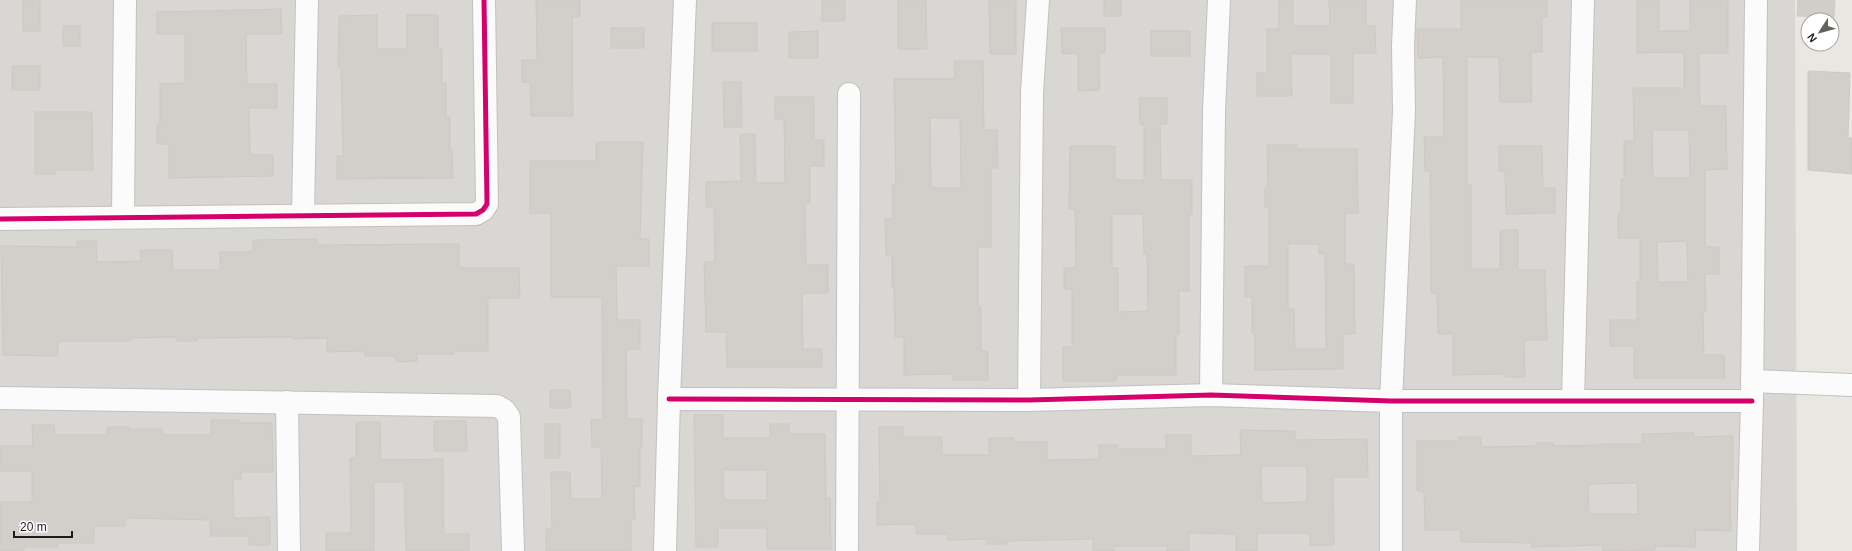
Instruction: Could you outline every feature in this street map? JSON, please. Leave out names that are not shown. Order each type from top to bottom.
[{"type":"street","points":[[123,217],[125,0]]},
{"type":"street","points":[[303,216],[307,0]]},
{"type":"street","points":[[0,219],[476,214],[483,210],[487,204],[484,0]]},
{"type":"street","points":[[665,551],[669,399],[685,0]]},
{"type":"street","points":[[1029,400],[1032,93],[1038,0]]},
{"type":"street","points":[[1212,395],[1214,111],[1220,0]]},
{"type":"street","points":[[1391,551],[1391,401],[1404,111],[1403,46],[1405,0]]},
{"type":"street","points":[[1573,401],[1583,0]]},
{"type":"street","points":[[1748,551],[1752,391],[1756,0]]},
{"type":"street","points":[[847,551],[848,94]]},
{"type":"street","points":[[669,399],[1029,400],[1212,395],[1391,401],[1573,401],[1852,385]]},
{"type":"street","points":[[0,398],[497,406],[509,417],[513,551]]},
{"type":"street","points":[[287,402],[289,551]]},
{"type":"shaded area","points":[[0,0],[1795,0],[1797,551],[0,551]]},
{"type":"building","points":[[23,0],[40,0],[40,31],[23,31]]},
{"type":"building","points":[[536,0],[580,0],[580,17],[572,17],[573,116],[531,116],[530,82],[522,82],[522,60],[537,60]]},
{"type":"building","points":[[822,0],[845,0],[845,21],[822,21]]},
{"type":"building","points":[[898,0],[926,0],[927,49],[898,49]]},
{"type":"building","points":[[989,0],[1016,0],[1016,54],[990,54]]},
{"type":"building","points":[[1104,0],[1121,0],[1121,16],[1104,16]]},
{"type":"building","points":[[1279,0],[1293,0],[1293,26],[1330,26],[1329,0],[1366,0],[1366,26],[1375,26],[1376,53],[1353,53],[1353,103],[1331,103],[1331,54],[1291,54],[1292,96],[1257,96],[1257,73],[1267,73],[1267,29],[1279,29]]},
{"type":"building","points":[[1461,0],[1547,0],[1547,17],[1542,17],[1542,52],[1531,52],[1532,102],[1500,102],[1499,57],[1467,57],[1467,185],[1471,185],[1471,269],[1500,269],[1500,230],[1518,230],[1518,270],[1545,270],[1547,340],[1524,340],[1525,377],[1505,377],[1505,374],[1453,375],[1453,334],[1438,334],[1437,293],[1431,293],[1430,171],[1425,171],[1424,137],[1444,137],[1443,57],[1418,58],[1417,29],[1461,29]]},
{"type":"building","points":[[1637,0],[1659,0],[1659,31],[1690,31],[1690,0],[1728,0],[1728,53],[1699,53],[1700,106],[1726,106],[1727,169],[1705,170],[1705,247],[1719,247],[1719,274],[1705,274],[1706,312],[1703,312],[1704,355],[1724,355],[1725,378],[1634,378],[1634,346],[1610,346],[1610,320],[1637,320],[1637,282],[1640,282],[1640,238],[1618,238],[1618,213],[1621,213],[1621,179],[1624,179],[1624,141],[1634,141],[1633,88],[1684,88],[1684,52],[1637,53]],"holes":[[[1652,130],[1689,130],[1690,177],[1653,178]],[[1687,241],[1688,282],[1658,282],[1657,242]]]},
{"type":"building","points":[[1798,0],[1835,0],[1834,12],[1800,12],[1800,16],[1797,16]]},
{"type":"building","points":[[281,9],[282,34],[246,34],[247,84],[277,84],[277,108],[249,108],[250,155],[273,155],[273,176],[169,178],[169,144],[157,144],[157,125],[160,125],[160,84],[185,83],[185,34],[157,34],[157,12]]},
{"type":"building","points":[[377,15],[377,49],[407,49],[407,15],[438,15],[438,49],[442,49],[442,83],[446,83],[446,117],[450,117],[450,151],[452,151],[453,178],[337,179],[337,156],[343,156],[341,68],[338,68],[339,16]]},
{"type":"building","points":[[712,23],[757,23],[757,51],[712,51]]},
{"type":"building","points":[[63,26],[80,26],[80,46],[63,46]]},
{"type":"building","points":[[611,28],[644,28],[644,48],[611,48]]},
{"type":"building","points":[[1061,28],[1105,28],[1105,53],[1099,53],[1100,90],[1078,91],[1078,53],[1062,54]]},
{"type":"building","points":[[818,31],[818,58],[789,58],[789,32]]},
{"type":"building","points":[[1151,31],[1190,31],[1190,56],[1151,56]]},
{"type":"building","points":[[954,61],[983,61],[984,130],[997,130],[998,168],[991,168],[991,247],[978,247],[978,306],[981,306],[981,351],[988,351],[988,380],[953,380],[953,374],[904,375],[904,337],[895,337],[892,256],[886,256],[885,219],[893,219],[892,185],[896,185],[894,79],[955,79]],"holes":[[[930,118],[960,118],[961,188],[931,188]]]},
{"type":"building","points":[[12,66],[40,66],[40,90],[12,90]]},
{"type":"building","points":[[1808,71],[1850,73],[1848,138],[1852,138],[1852,174],[1808,170]]},
{"type":"building","points":[[723,82],[741,82],[742,127],[724,127]]},
{"type":"building","points":[[775,97],[814,97],[814,140],[824,140],[824,166],[810,166],[810,203],[805,203],[806,265],[828,265],[828,293],[802,293],[803,349],[822,349],[822,367],[727,367],[726,332],[706,332],[704,262],[715,262],[714,207],[706,207],[706,182],[741,181],[740,134],[755,134],[756,183],[785,183],[784,119],[775,119]]},
{"type":"building","points":[[1139,98],[1167,98],[1167,124],[1160,124],[1161,180],[1192,180],[1192,214],[1189,214],[1189,291],[1179,291],[1179,334],[1176,334],[1176,375],[1116,375],[1116,381],[1063,381],[1063,347],[1072,347],[1072,289],[1064,289],[1064,268],[1076,268],[1075,209],[1069,209],[1070,146],[1115,146],[1115,180],[1144,180],[1144,124],[1140,124]],"holes":[[[1112,214],[1143,214],[1144,254],[1147,254],[1148,311],[1118,312],[1118,268],[1112,268]]]},
{"type":"building","points":[[35,112],[92,112],[93,170],[55,170],[55,174],[35,174]]},
{"type":"building","points":[[596,142],[643,142],[640,239],[649,239],[649,266],[616,266],[617,320],[640,320],[640,349],[626,349],[627,419],[642,419],[640,486],[634,487],[635,519],[631,519],[631,551],[546,551],[546,529],[552,529],[551,472],[570,472],[571,499],[602,499],[601,447],[592,447],[591,420],[603,419],[602,297],[551,297],[551,213],[530,213],[530,161],[596,161]]},
{"type":"building","points":[[1267,145],[1297,145],[1297,149],[1357,149],[1358,213],[1345,213],[1345,264],[1354,264],[1355,334],[1343,334],[1343,369],[1255,370],[1255,334],[1252,334],[1252,297],[1245,297],[1245,266],[1269,266],[1269,208],[1265,208],[1265,188],[1268,188]],"holes":[[[1288,244],[1318,244],[1319,254],[1325,254],[1326,349],[1295,349],[1294,309],[1288,309]]]},
{"type":"building","points":[[1499,146],[1542,146],[1543,188],[1555,188],[1555,213],[1506,214],[1505,171],[1499,171]]},
{"type":"building","points":[[317,239],[317,245],[459,244],[459,268],[519,268],[520,298],[488,298],[488,351],[454,351],[454,354],[417,354],[417,361],[396,362],[396,356],[365,356],[365,351],[327,352],[327,338],[292,339],[292,337],[198,338],[198,341],[177,341],[177,337],[131,338],[131,341],[58,341],[58,356],[3,355],[1,246],[77,247],[77,241],[96,241],[97,262],[141,261],[140,250],[172,250],[173,270],[220,270],[220,252],[253,252],[253,240]]},
{"type":"building","points":[[550,390],[570,390],[571,408],[550,408]]},
{"type":"building","points":[[694,415],[723,415],[723,438],[770,438],[770,424],[789,424],[789,434],[825,434],[826,498],[830,498],[831,549],[767,549],[767,528],[718,528],[718,547],[696,547]],"holes":[[[723,470],[767,470],[767,500],[724,500]]]},
{"type":"building","points":[[211,420],[240,420],[240,423],[272,423],[273,472],[241,472],[241,479],[233,479],[234,518],[270,517],[270,545],[249,545],[249,536],[211,536],[210,520],[125,518],[125,526],[94,526],[94,543],[58,543],[58,547],[24,547],[24,551],[0,551],[0,502],[32,502],[32,471],[0,471],[0,446],[33,446],[32,425],[54,425],[55,435],[107,435],[107,427],[129,427],[129,429],[162,429],[163,435],[211,435]]},
{"type":"building","points":[[434,421],[466,421],[467,451],[434,451]]},
{"type":"building","points":[[356,422],[380,422],[381,460],[443,459],[444,534],[469,534],[469,551],[406,551],[404,482],[374,482],[374,551],[326,551],[326,533],[351,533],[350,458],[356,458]]},
{"type":"building","points":[[545,424],[560,424],[560,458],[545,458]]},
{"type":"building","points":[[879,427],[903,427],[903,437],[942,437],[942,455],[989,455],[989,438],[1014,438],[1014,442],[1047,442],[1047,460],[1099,459],[1099,445],[1117,445],[1117,449],[1166,449],[1166,435],[1191,435],[1191,456],[1241,455],[1240,430],[1295,431],[1295,440],[1367,439],[1368,477],[1333,477],[1334,545],[1310,545],[1310,533],[1257,533],[1257,551],[1236,551],[1236,534],[1189,533],[1189,551],[1167,551],[1167,546],[1114,546],[1114,551],[1093,551],[1093,539],[1007,541],[1007,544],[987,544],[987,539],[948,540],[948,534],[916,534],[916,524],[877,525],[877,502],[880,502]],"holes":[[[1261,466],[1307,466],[1307,502],[1262,503]]]},
{"type":"building","points":[[1694,433],[1694,437],[1733,436],[1733,480],[1730,480],[1731,531],[1695,530],[1696,547],[1655,546],[1655,550],[1603,551],[1603,545],[1532,547],[1532,543],[1461,542],[1460,530],[1425,530],[1424,492],[1417,491],[1417,441],[1459,441],[1459,437],[1481,437],[1481,447],[1537,446],[1537,443],[1553,443],[1553,446],[1642,444],[1642,434]],"holes":[[[1637,483],[1638,514],[1589,514],[1588,484]]]},
{"type":"cycle path","points":[[0,219],[476,214],[483,210],[487,204],[484,0]]},
{"type":"cycle path","points":[[669,399],[1029,400],[1211,395],[1391,401],[1752,401]]}]
